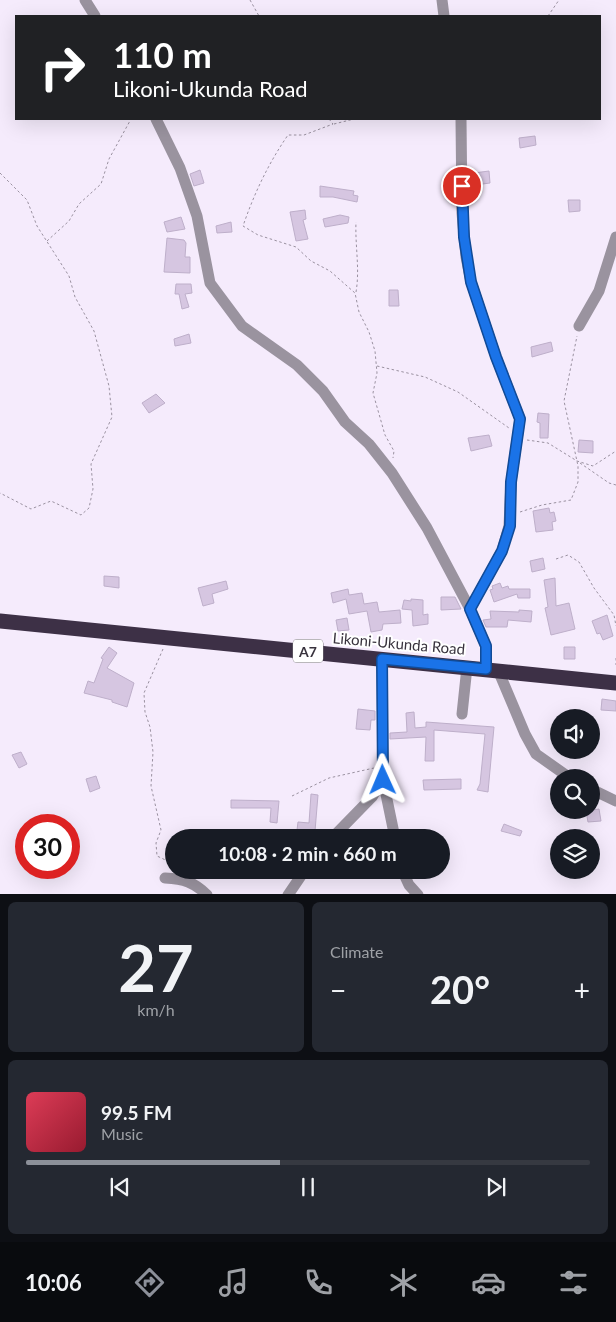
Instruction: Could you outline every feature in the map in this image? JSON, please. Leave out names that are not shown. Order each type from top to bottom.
[{"type":"highway","name":"Likoni-Ukunda Road","points":[[0,621],[492,669],[616,683]]},
{"type":"street","points":[[86,0],[94,15]]},
{"type":"street","points":[[442,0],[444,15]]},
{"type":"street","points":[[156,120],[180,168],[197,216],[210,283],[242,326],[297,365],[323,391],[345,422],[369,444],[392,473],[427,528],[470,609],[486,646],[492,669],[536,754],[557,769]]},
{"type":"street","points":[[462,120],[462,213],[466,257],[471,282],[496,357],[519,411],[519,434],[511,482],[510,526],[502,551],[470,609]]},
{"type":"street","points":[[579,326],[599,291],[616,237]]},
{"type":"street","points":[[382,659],[382,766],[392,829]]},
{"type":"street","points":[[462,714],[467,667]]},
{"type":"street","points":[[341,829],[372,797],[383,780]]},
{"type":"street","points":[[600,793],[616,800]]},
{"type":"street","points":[[182,879],[194,882],[207,894]]},
{"type":"street","points":[[288,894],[299,879]]},
{"type":"street","points":[[407,879],[418,894]]},
{"type":"path","points":[[250,0],[258,15]]},
{"type":"path","points":[[549,15],[559,0]]},
{"type":"path","points":[[47,241],[69,221],[79,204],[101,184],[109,158],[130,120]]},
{"type":"path","points":[[330,120],[334,124]]},
{"type":"path","points":[[350,120],[304,135],[288,135],[274,154],[253,197],[243,226],[258,235],[296,247],[311,261],[330,271],[356,293]]},
{"type":"path","points":[[0,173],[27,200],[37,226],[69,276],[75,296],[94,331],[109,386],[112,417],[92,464],[93,489],[89,508],[82,515],[51,501],[31,509],[0,493]]},
{"type":"path","points":[[356,222],[355,245],[359,274],[356,293],[359,312],[375,350],[376,366],[373,393],[385,435],[394,450],[392,473]]},
{"type":"path","points":[[510,515],[542,505],[571,500],[578,482],[577,461],[564,401],[579,326]]},
{"type":"path","points":[[376,366],[425,377],[458,392],[531,442],[548,443],[609,483],[616,485]]},
{"type":"path","points":[[577,461],[593,466],[616,451]]},
{"type":"path","points":[[556,559],[568,555],[579,562],[594,588],[614,615],[616,626]]},
{"type":"path","points":[[165,860],[157,856],[156,843],[161,830],[151,786],[153,752],[150,727],[145,712],[144,693],[168,637]]},
{"type":"path","points":[[616,658],[616,665]]},
{"type":"path","points":[[292,796],[329,778],[382,766]]},
{"type":"building","points":[[535,136],[536,145],[520,148],[519,138]]},
{"type":"building","points":[[200,170],[204,183],[194,186],[190,174]]},
{"type":"building","points":[[489,171],[490,183],[475,185],[474,173]]},
{"type":"building","points":[[320,186],[354,191],[353,195],[358,196],[357,202],[333,197],[320,197]]},
{"type":"building","points":[[568,200],[580,200],[580,211],[569,212]]},
{"type":"building","points":[[305,210],[306,219],[303,220],[308,239],[296,241],[290,212]]},
{"type":"building","points":[[340,215],[349,217],[348,223],[325,227],[323,219]]},
{"type":"building","points":[[181,217],[185,229],[167,232],[164,222]]},
{"type":"building","points":[[231,222],[232,232],[217,233],[216,226]]},
{"type":"building","points":[[167,238],[184,240],[186,243],[185,257],[190,257],[190,273],[164,272]]},
{"type":"building","points":[[176,284],[191,284],[192,293],[185,294],[189,307],[182,309],[179,294],[175,294]]},
{"type":"building","points":[[389,290],[398,290],[399,306],[389,306]]},
{"type":"building","points":[[189,334],[191,343],[175,346],[174,339]]},
{"type":"building","points":[[551,342],[553,351],[532,357],[531,347]]},
{"type":"building","points":[[156,394],[165,403],[149,413],[142,403]]},
{"type":"building","points":[[538,413],[549,414],[548,438],[540,438],[540,423],[537,422]]},
{"type":"building","points":[[489,435],[492,446],[471,451],[468,438]]},
{"type":"building","points":[[579,440],[593,441],[593,453],[578,452]]},
{"type":"building","points":[[549,508],[550,513],[554,512],[556,521],[552,522],[553,530],[536,532],[533,511]]},
{"type":"building","points":[[543,558],[545,569],[532,572],[530,561]]},
{"type":"building","points":[[104,576],[119,577],[119,588],[104,586]]},
{"type":"building","points":[[555,578],[556,606],[569,603],[575,629],[551,635],[545,608],[548,607],[544,580]]},
{"type":"building","points":[[226,581],[228,589],[212,594],[214,603],[203,606],[198,588]]},
{"type":"building","points":[[500,583],[502,588],[508,586],[509,589],[530,589],[530,598],[518,598],[517,594],[494,602],[490,590],[493,589],[492,586]]},
{"type":"building","points":[[348,589],[349,595],[362,593],[364,604],[377,602],[379,612],[400,610],[401,623],[383,624],[382,630],[371,632],[367,611],[349,614],[346,599],[333,603],[331,593]]},
{"type":"building","points":[[441,597],[455,597],[461,609],[441,610]]},
{"type":"building","points":[[411,599],[423,600],[423,615],[428,614],[428,624],[413,626],[412,610],[402,609],[404,600],[411,601]]},
{"type":"building","points":[[519,610],[532,611],[531,622],[508,620],[507,627],[486,627],[483,620],[491,619],[490,611],[519,612]]},
{"type":"building","points":[[607,615],[613,636],[603,640],[600,633],[597,634],[592,621]]},
{"type":"building","points":[[347,618],[349,630],[338,631],[336,620]]},
{"type":"building","points":[[109,647],[117,653],[107,668],[134,683],[127,707],[112,702],[112,700],[84,693],[88,681],[94,683],[103,659],[101,658]]},
{"type":"building","points":[[564,647],[575,647],[575,659],[564,659]]},
{"type":"building","points":[[602,699],[616,701],[616,711],[601,710]]},
{"type":"building","points":[[358,709],[375,711],[375,720],[371,720],[370,730],[356,729]]},
{"type":"building","points":[[414,712],[415,728],[426,727],[426,722],[494,727],[488,792],[477,790],[480,784],[485,734],[434,730],[434,761],[425,761],[426,737],[390,739],[390,733],[407,732],[406,713]]},
{"type":"building","points":[[21,752],[27,764],[19,768],[12,755]]},
{"type":"building","points":[[96,776],[100,788],[90,792],[86,779]]},
{"type":"building","points":[[461,779],[461,789],[424,790],[423,780]]},
{"type":"building","points":[[311,794],[318,795],[315,829],[297,829],[298,822],[309,823]]},
{"type":"building","points":[[231,800],[279,801],[277,823],[270,822],[271,808],[231,808]]},
{"type":"building","points":[[600,815],[601,821],[588,822],[587,819],[600,819]]},
{"type":"building","points":[[504,824],[522,831],[520,836],[501,831]]},
{"type":"route","points":[[383,780],[382,659],[486,669],[486,646],[470,609],[502,551],[510,526],[511,482],[518,446],[519,411],[496,357],[471,282],[464,237],[462,186]]}]
